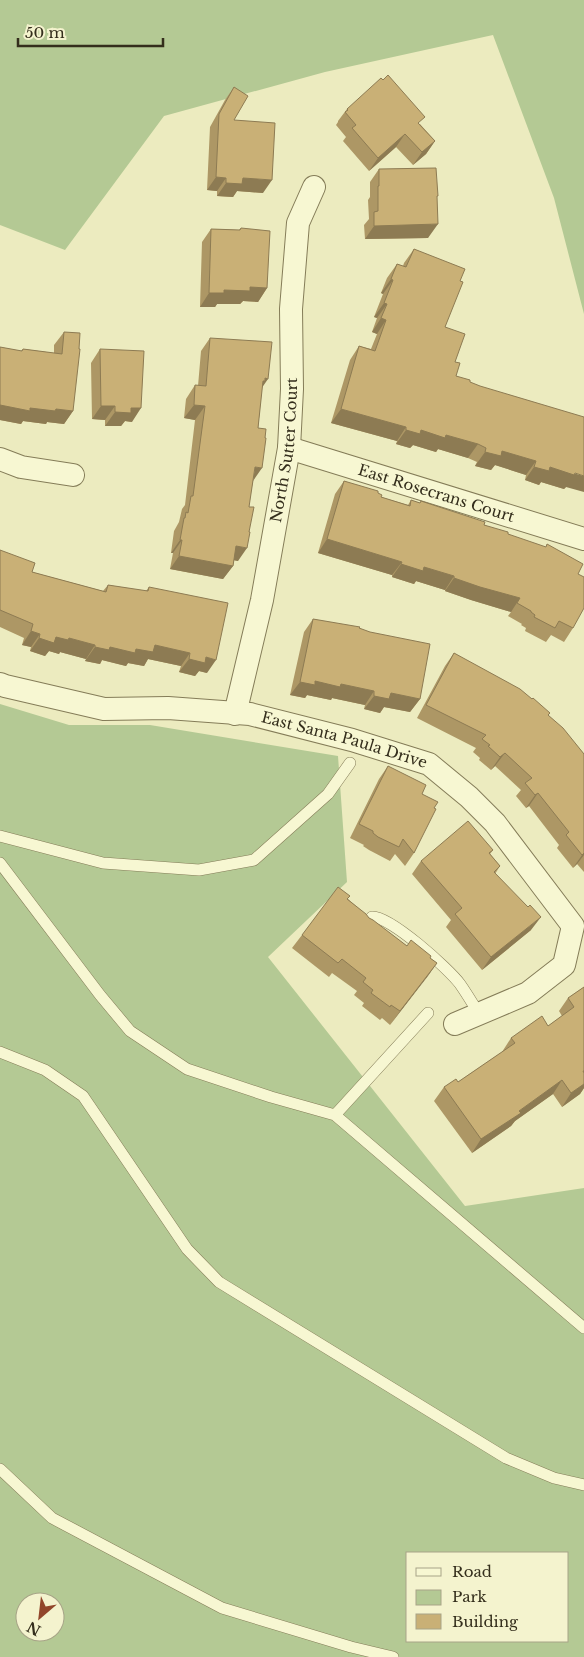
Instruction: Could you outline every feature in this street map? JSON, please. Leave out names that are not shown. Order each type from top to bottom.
[{"type":"street","name":"North Sutter Court","points":[[235,714],[262,600],[289,448],[292,389],[290,309],[298,222],[314,187]]},
{"type":"street","name":"East Rosecrans Court","points":[[289,448],[584,539]]},
{"type":"street","points":[[0,459],[22,467],[73,475]]},
{"type":"street","name":"East Santa Paula Drive","points":[[0,684],[104,709],[168,708],[250,714],[352,740],[429,764],[469,797],[494,823],[573,926],[564,966],[528,993],[455,1024]]},
{"type":"lane","points":[[0,836],[103,863],[199,870],[254,860],[328,794],[350,763]]},
{"type":"lane","points":[[0,863],[130,1032],[187,1069],[271,1098],[335,1115],[584,1328]]},
{"type":"lane","points":[[364,926],[372,917],[377,916],[391,924],[433,957],[459,983],[479,1014]]},
{"type":"lane","points":[[335,1115],[428,1013]]},
{"type":"lane","points":[[0,1052],[45,1070],[83,1096],[187,1249],[219,1282],[506,1458],[554,1478],[584,1485]]},
{"type":"lane","points":[[0,1468],[52,1518],[222,1608],[351,1647],[393,1657]]},
{"type":"green space","points":[[0,0],[584,0],[584,314],[554,198],[493,35],[325,72],[164,116],[65,250],[0,225]]},
{"type":"green space","points":[[0,704],[69,725],[150,725],[338,756],[347,882],[268,957],[465,1206],[584,1188],[584,1657],[0,1657]]},
{"type":"building","points":[[388,75],[425,117],[418,123],[435,141],[422,152],[405,134],[378,158],[352,128],[356,125],[345,112],[347,109],[381,78],[383,80]]},
{"type":"building","points":[[234,87],[248,96],[234,120],[275,123],[272,180],[243,178],[242,184],[226,183],[226,178],[216,177],[219,114]]},
{"type":"building","points":[[436,168],[438,224],[374,226],[374,212],[378,211],[379,169]]},
{"type":"building","points":[[241,228],[270,231],[267,288],[250,287],[250,291],[224,290],[224,293],[209,293],[211,229],[240,230]]},
{"type":"building","points":[[414,249],[465,269],[460,281],[463,282],[445,327],[465,334],[455,362],[460,363],[456,376],[470,380],[470,382],[480,386],[584,417],[584,476],[575,473],[574,475],[550,467],[549,471],[534,467],[536,461],[502,451],[501,456],[485,452],[486,448],[478,444],[446,435],[445,438],[421,430],[420,434],[406,430],[406,427],[341,409],[359,346],[375,351],[386,320],[381,318],[387,304],[384,303],[393,280],[391,279],[397,264],[406,267]]},
{"type":"building","points":[[64,332],[80,333],[73,411],[30,408],[30,411],[0,405],[0,347],[22,351],[23,349],[62,354]]},
{"type":"building","points":[[210,338],[272,342],[268,379],[265,378],[265,381],[263,381],[258,428],[266,429],[262,468],[255,467],[249,507],[254,507],[247,548],[236,546],[233,566],[179,556],[184,518],[186,512],[188,513],[191,496],[193,496],[205,406],[194,405],[195,385],[206,386]]},
{"type":"building","points":[[100,349],[144,351],[141,408],[131,408],[131,413],[115,412],[115,406],[101,406]]},
{"type":"building","points":[[344,481],[378,491],[382,495],[381,497],[410,506],[411,500],[420,503],[421,501],[485,522],[484,525],[508,532],[508,534],[546,547],[547,544],[583,564],[578,574],[584,577],[584,608],[573,628],[559,621],[555,628],[534,617],[535,615],[531,611],[517,603],[520,598],[480,587],[454,578],[454,576],[424,567],[423,571],[401,564],[402,562],[327,539]]},
{"type":"building","points":[[0,550],[35,563],[32,572],[106,592],[108,585],[148,591],[149,587],[228,603],[216,660],[206,657],[205,663],[189,659],[190,653],[155,645],[153,652],[136,649],[135,653],[110,647],[109,650],[95,647],[95,645],[69,638],[68,640],[56,637],[54,643],[39,638],[40,634],[31,631],[33,624],[0,610]]},
{"type":"building","points":[[313,619],[360,627],[370,632],[430,644],[420,699],[391,693],[389,699],[374,696],[374,691],[341,684],[340,687],[315,681],[315,685],[300,682]]},
{"type":"building","points":[[454,653],[533,698],[550,713],[548,715],[563,728],[584,754],[584,853],[582,855],[566,835],[569,832],[538,793],[535,795],[525,783],[532,778],[505,753],[500,757],[488,746],[490,745],[482,739],[486,735],[426,705]]},
{"type":"building","points":[[388,766],[426,785],[422,794],[438,802],[414,853],[403,839],[399,847],[378,837],[373,831],[359,824]]},
{"type":"building","points":[[468,821],[493,850],[489,853],[500,866],[494,872],[528,907],[530,905],[541,917],[491,957],[455,914],[462,908],[421,861]]},
{"type":"building","points":[[338,887],[350,896],[347,899],[369,918],[407,946],[411,940],[437,963],[400,1011],[391,1005],[390,1007],[371,993],[373,990],[363,982],[366,978],[342,959],[338,963],[302,935]]},
{"type":"building","points":[[584,987],[584,1084],[571,1093],[562,1080],[519,1111],[521,1113],[481,1139],[444,1087],[456,1079],[458,1082],[515,1043],[511,1038],[542,1016],[548,1026],[574,1007],[568,998]]}]
